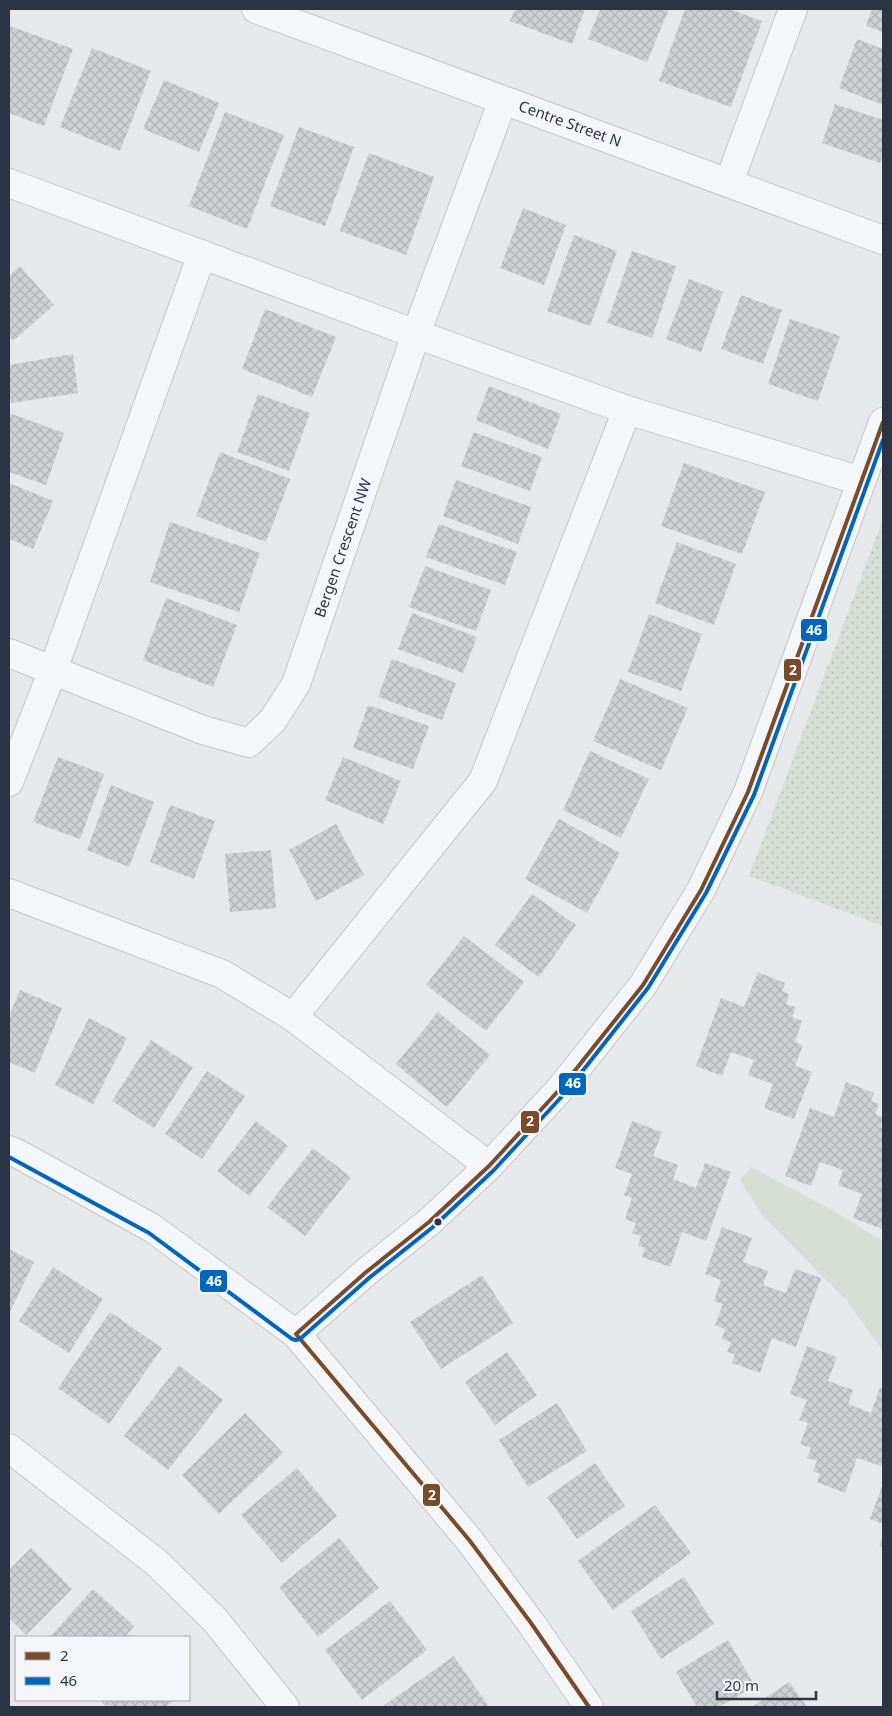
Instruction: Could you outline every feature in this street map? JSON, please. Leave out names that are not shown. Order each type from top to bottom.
[{"type":"street","name":"Centre Street N","points":[[256,9],[883,240]]},
{"type":"street","points":[[729,182],[793,9]]},
{"type":"street","name":"Bergen Crescent NW","points":[[9,653],[203,730],[249,743],[273,720],[296,684],[416,334],[503,100]]},
{"type":"street","points":[[9,183],[627,410],[861,481]]},
{"type":"street","points":[[9,782],[52,670],[202,254]]},
{"type":"street","points":[[293,1017],[483,781],[627,410]]},
{"type":"street","points":[[296,1334],[365,1273],[429,1222],[489,1166],[561,1088],[643,985],[701,890],[748,792],[883,422]]},
{"type":"street","points":[[9,893],[222,974],[293,1017],[489,1166]]},
{"type":"street","points":[[9,1150],[152,1228],[296,1334],[470,1541],[531,1623],[589,1707]]},
{"type":"street","points":[[9,1448],[157,1563],[215,1620],[285,1707]]},
{"type":"shaded area","points":[[883,519],[883,926],[749,876]]},
{"type":"shaded area","points":[[751,1167],[832,1210],[883,1241],[883,1351],[846,1300],[762,1215],[740,1180]]},
{"type":"building","points":[[515,9],[585,9],[572,44],[510,21]]},
{"type":"building","points":[[600,9],[669,9],[647,62],[588,39]]},
{"type":"building","points":[[685,9],[729,9],[762,21],[731,107],[659,81]]},
{"type":"building","points":[[872,9],[883,9],[883,32],[866,26]]},
{"type":"building","points":[[10,26],[73,49],[44,126],[9,113]]},
{"type":"building","points":[[857,39],[883,49],[883,105],[839,88]]},
{"type":"building","points":[[92,48],[151,71],[120,151],[60,127]]},
{"type":"building","points":[[164,80],[219,103],[199,152],[143,129]]},
{"type":"building","points":[[835,104],[883,120],[883,152],[880,163],[822,143]]},
{"type":"building","points":[[225,112],[284,135],[247,229],[189,206]]},
{"type":"building","points":[[299,127],[354,147],[325,226],[270,206]]},
{"type":"building","points":[[369,153],[434,177],[406,255],[340,231]]},
{"type":"building","points":[[523,208],[566,225],[544,285],[500,268]]},
{"type":"building","points":[[574,235],[617,251],[590,326],[547,311]]},
{"type":"building","points":[[632,251],[676,266],[652,338],[607,323]]},
{"type":"building","points":[[20,266],[54,305],[13,341],[9,336],[9,276]]},
{"type":"building","points":[[689,279],[723,292],[701,352],[666,339]]},
{"type":"building","points":[[741,295],[782,310],[763,364],[721,349]]},
{"type":"building","points":[[265,309],[336,337],[312,397],[242,369]]},
{"type":"building","points":[[790,319],[840,336],[818,401],[768,384]]},
{"type":"building","points":[[73,354],[78,393],[11,403],[9,365]]},
{"type":"building","points":[[489,386],[561,414],[548,449],[476,420]]},
{"type":"building","points":[[258,394],[310,413],[289,471],[237,452]]},
{"type":"building","points":[[9,413],[64,433],[46,485],[9,472]]},
{"type":"building","points":[[474,432],[542,457],[530,491],[461,466]]},
{"type":"building","points":[[220,452],[290,479],[266,542],[196,516]]},
{"type":"building","points":[[684,463],[765,492],[742,554],[661,526]]},
{"type":"building","points":[[456,480],[531,507],[518,544],[443,516]]},
{"type":"building","points":[[9,483],[53,501],[33,549],[9,539]]},
{"type":"building","points":[[170,522],[260,553],[239,612],[150,582]]},
{"type":"building","points":[[439,524],[517,552],[505,585],[426,557]]},
{"type":"building","points":[[677,542],[736,564],[714,625],[655,603]]},
{"type":"building","points":[[425,566],[491,590],[476,631],[409,607]]},
{"type":"building","points":[[166,598],[237,625],[213,687],[143,660]]},
{"type":"building","points":[[412,613],[477,637],[463,673],[398,649]]},
{"type":"building","points":[[649,614],[702,634],[681,691],[628,672]]},
{"type":"building","points":[[392,659],[456,683],[442,720],[378,697]]},
{"type":"building","points":[[620,679],[688,708],[661,770],[593,741]]},
{"type":"building","points":[[368,705],[429,726],[413,769],[353,748]]},
{"type":"building","points":[[590,751],[649,779],[621,838],[563,810]]},
{"type":"building","points":[[58,757],[104,774],[80,839],[33,822]]},
{"type":"building","points":[[343,757],[401,781],[383,824],[325,800]]},
{"type":"building","points":[[111,785],[154,802],[129,867],[87,850]]},
{"type":"building","points":[[170,805],[215,821],[194,879],[150,862]]},
{"type":"building","points":[[559,819],[620,853],[587,913],[525,879]]},
{"type":"building","points":[[336,824],[364,875],[316,901],[289,850]]},
{"type":"building","points":[[271,850],[276,908],[230,912],[225,854]]},
{"type":"building","points":[[532,894],[576,925],[539,977],[495,945]]},
{"type":"building","points":[[464,936],[524,982],[486,1031],[426,985]]},
{"type":"building","points":[[758,972],[785,983],[782,991],[789,994],[786,1004],[796,1007],[792,1017],[802,1021],[795,1042],[803,1045],[795,1066],[812,1072],[794,1119],[764,1108],[773,1084],[748,1075],[754,1060],[731,1052],[722,1076],[696,1066],[721,998],[744,1007]]},
{"type":"building","points":[[20,990],[62,1008],[35,1073],[9,1062],[9,1016]]},
{"type":"building","points":[[438,1012],[490,1055],[447,1107],[396,1064]]},
{"type":"building","points":[[89,1018],[127,1038],[93,1104],[55,1085]]},
{"type":"building","points":[[151,1040],[193,1067],[154,1128],[112,1101]]},
{"type":"building","points":[[207,1071],[245,1096],[202,1159],[165,1134]]},
{"type":"building","points":[[846,1082],[874,1093],[871,1101],[879,1104],[875,1114],[883,1117],[881,1127],[883,1128],[883,1229],[853,1218],[862,1194],[838,1185],[843,1170],[820,1162],[811,1186],[785,1176],[810,1108],[834,1117]]},
{"type":"building","points":[[256,1121],[288,1146],[249,1196],[217,1171]]},
{"type":"building","points":[[632,1121],[662,1132],[653,1156],[678,1165],[673,1179],[696,1188],[705,1163],[731,1172],[706,1241],[682,1232],[670,1267],[642,1257],[645,1248],[638,1246],[641,1236],[632,1233],[636,1223],[625,1219],[632,1198],[624,1195],[632,1174],[615,1168]]},
{"type":"building","points":[[313,1148],[351,1177],[305,1236],[267,1207]]},
{"type":"building","points":[[722,1227],[752,1238],[743,1262],[768,1271],[763,1285],[786,1293],[795,1269],[821,1278],[796,1347],[772,1338],[760,1373],[732,1363],[735,1354],[727,1352],[731,1342],[722,1339],[725,1329],[715,1325],[723,1304],[714,1301],[721,1280],[705,1274]]},
{"type":"building","points":[[9,1249],[34,1262],[9,1314]]},
{"type":"building","points":[[53,1267],[103,1299],[69,1353],[19,1321]]},
{"type":"building","points":[[482,1275],[513,1323],[441,1369],[410,1322]]},
{"type":"building","points":[[110,1312],[162,1348],[109,1424],[58,1388]]},
{"type":"building","points":[[807,1346],[837,1357],[828,1381],[853,1390],[848,1404],[871,1413],[880,1388],[883,1389],[883,1460],[881,1466],[857,1458],[845,1493],[817,1482],[820,1474],[813,1471],[817,1461],[807,1458],[811,1448],[800,1444],[808,1423],[799,1420],[807,1400],[790,1394]]},
{"type":"building","points":[[507,1352],[537,1395],[495,1425],[465,1382]]},
{"type":"building","points":[[179,1365],[223,1400],[168,1470],[124,1436]]},
{"type":"building","points":[[557,1403],[587,1451],[528,1487],[499,1440]]},
{"type":"building","points":[[245,1413],[283,1453],[219,1514],[182,1475]]},
{"type":"building","points":[[595,1463],[625,1506],[577,1539],[547,1497]]},
{"type":"building","points":[[297,1468],[337,1516],[282,1563],[241,1515]]},
{"type":"building","points":[[883,1483],[883,1524],[870,1519]]},
{"type":"building","points":[[655,1505],[691,1553],[613,1610],[578,1561]]},
{"type":"building","points":[[883,1536],[883,1548],[879,1546]]},
{"type":"building","points":[[339,1538],[379,1588],[318,1637],[279,1587]]},
{"type":"building","points":[[31,1548],[72,1589],[26,1635],[9,1618],[9,1570]]},
{"type":"building","points":[[684,1577],[714,1624],[661,1659],[631,1611]]},
{"type":"building","points":[[93,1589],[134,1626],[126,1636],[51,1636]]},
{"type":"building","points":[[390,1601],[427,1650],[362,1700],[325,1650]]},
{"type":"building","points":[[728,1640],[755,1686],[719,1707],[697,1707],[676,1672]]},
{"type":"building","points":[[454,1656],[489,1707],[382,1707]]},
{"type":"building","points":[[789,1682],[807,1707],[752,1707]]},
{"type":"building","points":[[101,1701],[174,1701],[166,1707],[107,1707]]},
{"type":"transit line","name":"2","points":[[589,1707],[531,1623],[470,1541],[296,1334],[365,1273],[429,1222],[489,1166],[561,1088],[643,985],[701,890],[748,792],[883,422]]},
{"type":"transit line","name":"46","points":[[9,1157],[149,1233],[292,1339],[300,1339],[369,1278],[433,1227],[494,1170],[566,1092],[648,988],[706,893],[754,795],[883,440]]}]
